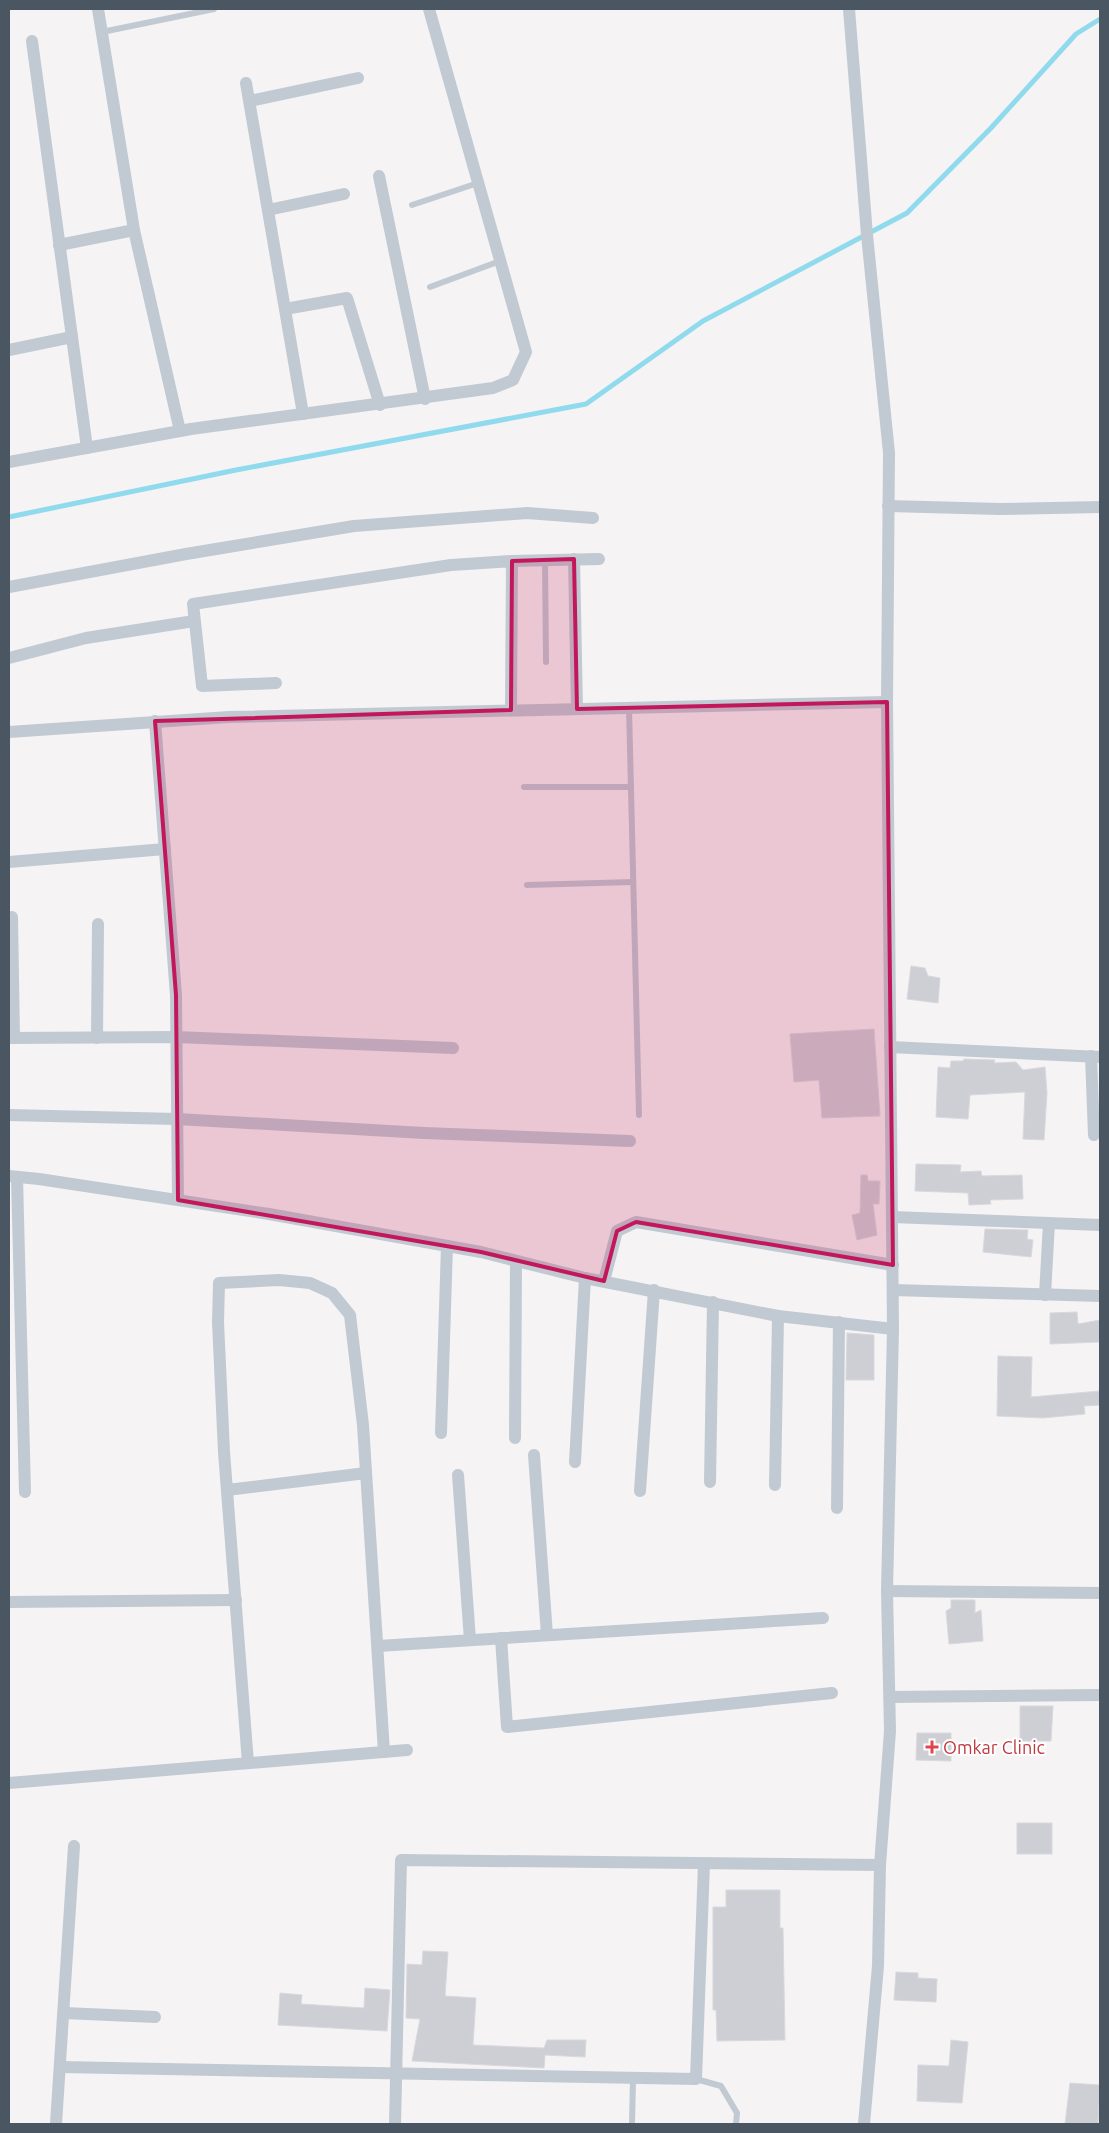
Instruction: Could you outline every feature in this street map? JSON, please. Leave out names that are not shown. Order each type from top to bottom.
[{"type":"street","points":[[98,9],[134,230],[180,431]]},
{"type":"street","points":[[9,462],[180,431],[425,399],[493,388],[513,380],[526,352],[429,9]]},
{"type":"street","points":[[849,9],[867,235],[889,453],[887,702],[893,1265],[887,1591],[890,1732],[880,1865],[878,1966],[864,2124]]},
{"type":"street","points":[[32,41],[86,448]]},
{"type":"street","points":[[250,101],[358,78]]},
{"type":"street","points":[[246,83],[303,414]]},
{"type":"street","points":[[379,176],[425,399]]},
{"type":"street","points":[[268,210],[344,194]]},
{"type":"street","points":[[59,246],[134,230]]},
{"type":"street","points":[[285,309],[347,298],[380,404]]},
{"type":"street","points":[[9,350],[72,337]]},
{"type":"street","points":[[888,506],[1000,509],[1100,507]]},
{"type":"street","points":[[9,587],[186,554],[354,526],[527,513],[593,518]]},
{"type":"street","points":[[574,559],[577,709]]},
{"type":"street","points":[[276,683],[202,686],[193,604],[451,564],[599,559]]},
{"type":"street","points":[[511,710],[512,561]]},
{"type":"street","points":[[9,658],[86,638],[194,622]]},
{"type":"street","points":[[9,732],[229,716],[887,702]]},
{"type":"street","points":[[155,721],[176,995],[178,1200]]},
{"type":"street","points":[[9,862],[165,849]]},
{"type":"street","points":[[12,917],[11,1038],[176,1037],[453,1048]]},
{"type":"street","points":[[97,1038],[98,924]]},
{"type":"street","points":[[890,1047],[1096,1057],[1094,1135]]},
{"type":"street","points":[[9,1115],[177,1118],[424,1133],[630,1141]]},
{"type":"street","points":[[25,1492],[13,1176],[269,1214],[481,1252],[585,1278],[654,1290],[778,1316],[893,1329]]},
{"type":"street","points":[[892,1217],[1100,1224]]},
{"type":"street","points":[[604,1281],[617,1231],[636,1222],[893,1265]]},
{"type":"street","points":[[1045,1294],[1049,1223]]},
{"type":"street","points":[[442,1433],[447,1246]]},
{"type":"street","points":[[514,1438],[516,1261]]},
{"type":"street","points":[[575,1462],[585,1278]]},
{"type":"street","points":[[248,1763],[227,1490],[218,1322],[219,1282],[279,1280],[310,1283],[332,1293],[350,1316],[356,1356],[366,1473],[384,1752]]},
{"type":"street","points":[[640,1490],[654,1290]]},
{"type":"street","points":[[893,1290],[1100,1296]]},
{"type":"street","points":[[710,1482],[713,1302]]},
{"type":"street","points":[[775,1485],[778,1316]]},
{"type":"street","points":[[837,1508],[839,1322]]},
{"type":"street","points":[[534,1455],[547,1635]]},
{"type":"street","points":[[227,1490],[366,1473]]},
{"type":"street","points":[[458,1475],[470,1640]]},
{"type":"street","points":[[887,1591],[1100,1593]]},
{"type":"street","points":[[9,1602],[236,1600]]},
{"type":"street","points":[[378,1646],[823,1618]]},
{"type":"street","points":[[500,1638],[506,1727],[832,1693]]},
{"type":"street","points":[[890,1697],[1100,1695]]},
{"type":"street","points":[[9,1783],[407,1750]]},
{"type":"street","points":[[56,2124],[74,1846]]},
{"type":"street","points":[[395,2124],[401,1860],[880,1865]]},
{"type":"street","points":[[60,2067],[696,2079],[704,1864]]},
{"type":"street","points":[[64,2013],[155,2017]]},
{"type":"lane","points":[[102,32],[214,9]]},
{"type":"lane","points":[[412,205],[478,183]]},
{"type":"lane","points":[[430,287],[500,261]]},
{"type":"lane","points":[[544,560],[546,662]]},
{"type":"lane","points":[[629,708],[639,1115]]},
{"type":"lane","points":[[524,787],[631,787]]},
{"type":"lane","points":[[527,885],[633,882]]},
{"type":"lane","points":[[632,2124],[633,2078]]},
{"type":"lane","points":[[696,2079],[720,2086],[737,2113],[736,2124]]},
{"type":"highlighted area","points":[[574,559],[577,709],[887,702],[893,1265],[636,1222],[617,1231],[604,1281],[481,1252],[178,1200],[176,995],[155,721],[511,710],[512,561]]},
{"type":"building","points":[[911,966],[925,968],[928,976],[940,978],[938,1003],[907,999]]},
{"type":"building","points":[[874,1029],[880,1116],[822,1118],[819,1080],[794,1082],[790,1034]]},
{"type":"building","points":[[964,1059],[995,1060],[994,1063],[1016,1062],[1023,1070],[1045,1067],[1047,1093],[1044,1140],[1023,1139],[1025,1092],[970,1095],[968,1119],[936,1117],[938,1067],[950,1068],[951,1061],[963,1061]]},
{"type":"building","points":[[916,1164],[961,1165],[960,1172],[981,1171],[982,1176],[1022,1175],[1023,1199],[990,1200],[991,1204],[969,1205],[968,1193],[915,1191]]},
{"type":"building","points":[[861,1175],[867,1175],[868,1181],[880,1181],[879,1204],[873,1204],[877,1235],[857,1240],[852,1215],[860,1213]]},
{"type":"building","points":[[985,1229],[1028,1230],[1027,1239],[1033,1240],[1031,1257],[983,1252]]},
{"type":"building","points":[[1077,1312],[1078,1324],[1100,1320],[1100,1342],[1050,1344],[1050,1313]]},
{"type":"building","points":[[847,1333],[874,1335],[874,1380],[846,1380]]},
{"type":"building","points":[[998,1356],[1032,1357],[1031,1397],[1100,1391],[1100,1405],[1084,1406],[1085,1414],[1043,1418],[997,1416]]},
{"type":"building","points":[[951,1600],[975,1600],[975,1613],[981,1610],[983,1641],[949,1644],[946,1611],[951,1608]]},
{"type":"building","points":[[1020,1706],[1053,1706],[1051,1741],[1020,1741]]},
{"type":"building","points":[[917,1733],[951,1733],[951,1761],[916,1760]]},
{"type":"building","points":[[1017,1823],[1052,1823],[1052,1854],[1017,1854]]},
{"type":"building","points":[[726,1890],[780,1890],[780,1928],[783,1928],[785,2040],[717,2041],[716,2010],[713,2010],[713,1907],[726,1907]]},
{"type":"building","points":[[423,1951],[448,1952],[445,1996],[476,1998],[473,2045],[544,2048],[547,2040],[586,2040],[585,2057],[545,2055],[544,2068],[412,2061],[420,2019],[406,2018],[407,1964],[422,1965]]},
{"type":"building","points":[[896,1972],[918,1973],[918,1978],[937,1979],[936,2002],[894,2000]]},
{"type":"building","points":[[365,1988],[390,1990],[387,2031],[278,2025],[280,1993],[302,1995],[301,2004],[364,2008]]},
{"type":"building","points":[[951,2040],[968,2042],[962,2103],[917,2101],[918,2065],[949,2066]]},
{"type":"building","points":[[1070,2083],[1100,2085],[1098,2124],[1065,2124]]},
{"type":"waterway","points":[[9,517],[236,470],[586,404],[703,321],[907,213],[991,128],[1076,34],[1100,19]]},
{"type":"place","name":"Omkar Clinic","points":[[932,1747]]}]
